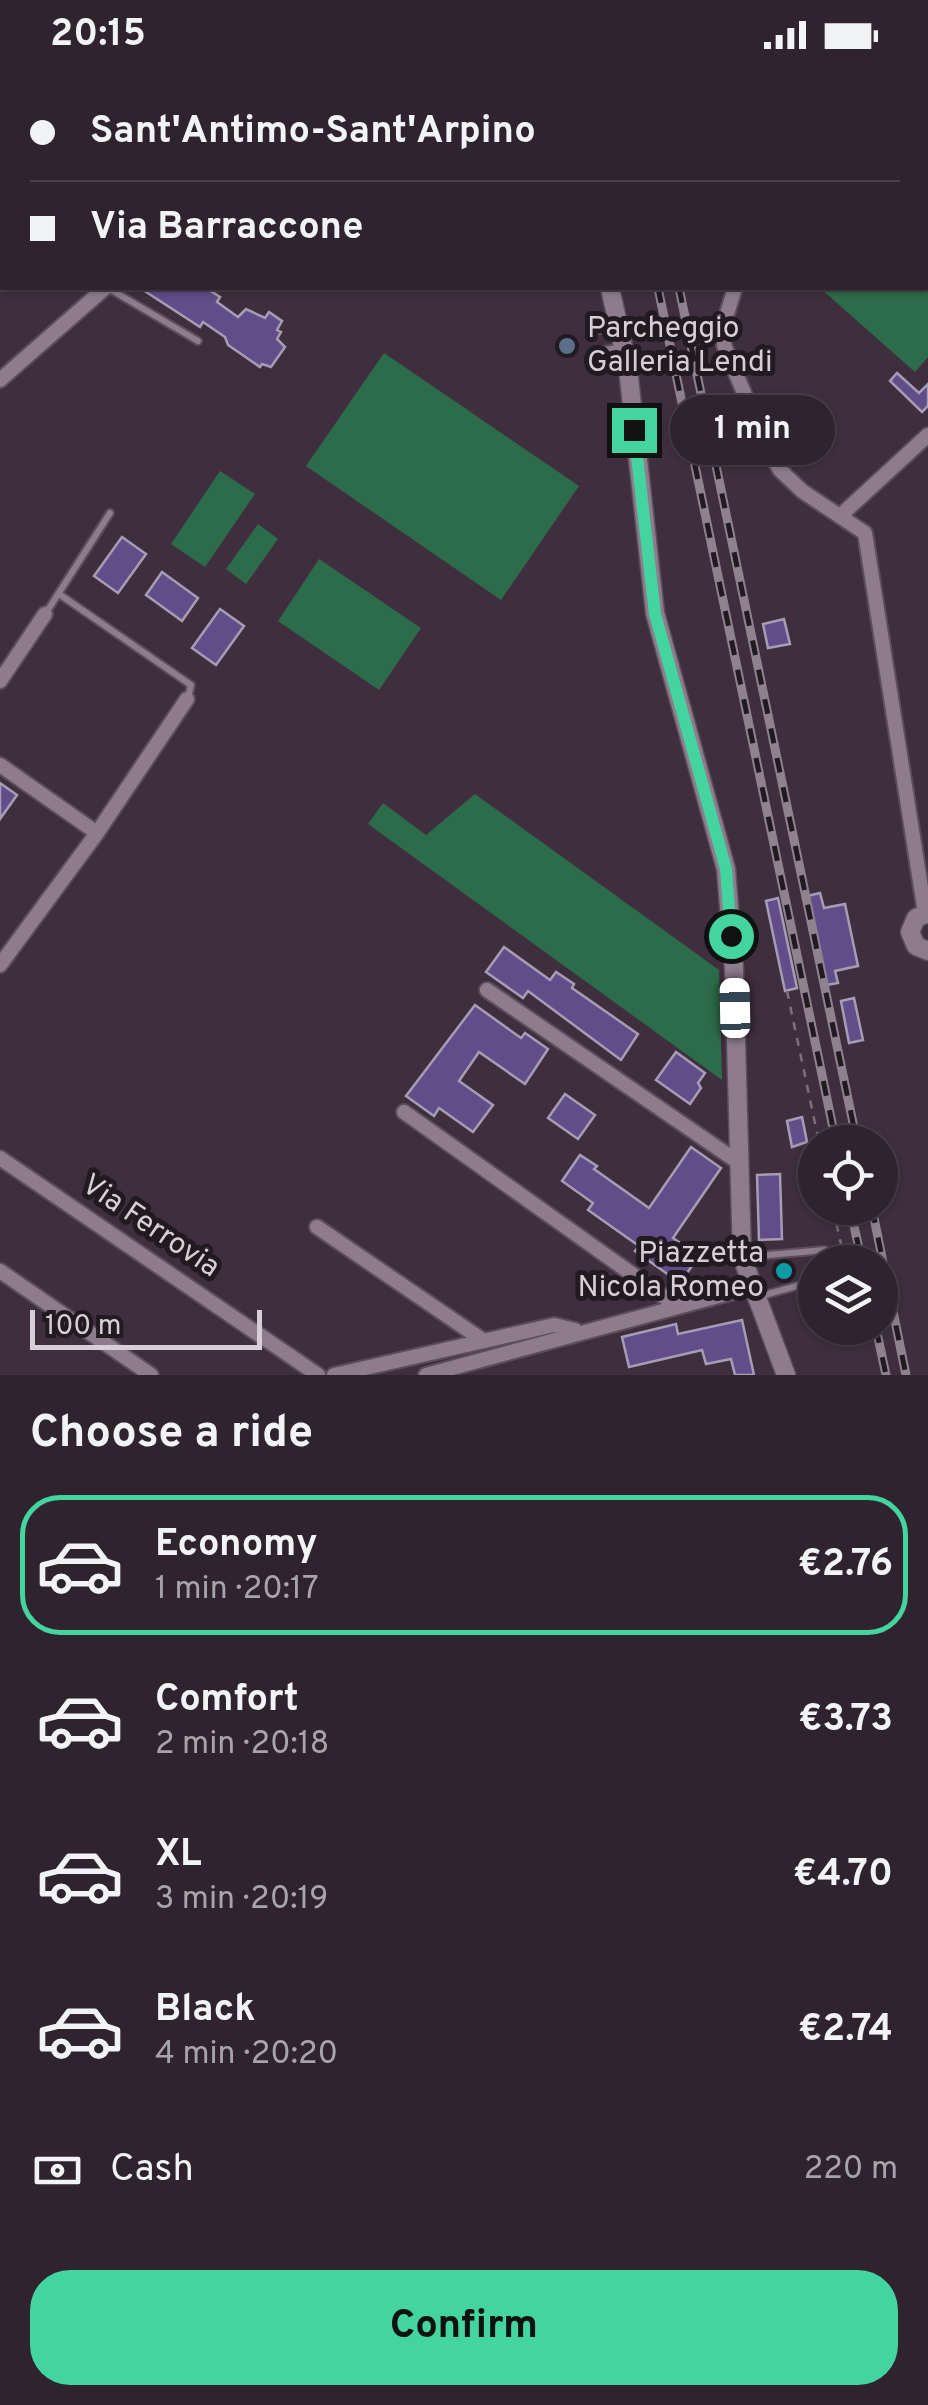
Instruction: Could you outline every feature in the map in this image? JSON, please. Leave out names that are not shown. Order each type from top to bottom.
[{"type":"street","points":[[0,380],[104,290]]},
{"type":"street","points":[[610,290],[618,326],[612,349],[628,369],[655,614],[726,869],[734,969],[742,1257],[786,1375]]},
{"type":"street","points":[[734,290],[726,317],[724,345],[767,448],[780,470],[802,492],[865,533],[927,913],[913,922],[910,932],[916,946],[928,951]]},
{"type":"street","points":[[840,516],[928,436]]},
{"type":"street","points":[[0,680],[45,614]]},
{"type":"street","points":[[0,965],[98,832],[187,699]]},
{"type":"street","points":[[0,765],[98,832]]},
{"type":"street","points":[[488,990],[738,1162]]},
{"type":"street","points":[[404,1112],[676,1306]]},
{"type":"street","name":"Via Ferrovia","points":[[0,1158],[318,1375]]},
{"type":"street","points":[[317,1227],[484,1341]]},
{"type":"street","points":[[0,1271],[151,1375]]},
{"type":"street","points":[[428,1375],[676,1306],[754,1292]]},
{"type":"street","points":[[334,1375],[554,1325],[581,1332]]},
{"type":"lane","points":[[109,290],[198,341]]},
{"type":"lane","points":[[599,330],[618,326]]},
{"type":"lane","points":[[45,614],[110,513]]},
{"type":"lane","points":[[59,594],[191,685],[187,699]]},
{"type":"lane","points":[[742,1257],[798,1252]]},
{"type":"lane","points":[[754,1292],[798,1284]]},
{"type":"path","points":[[787,991],[816,1125]]},
{"type":"green space","points":[[822,290],[928,290],[928,357],[915,372]]},
{"type":"green space","points":[[384,353],[579,486],[501,600],[306,466]]},
{"type":"green space","points":[[220,471],[255,494],[205,567],[171,544]]},
{"type":"green space","points":[[258,524],[278,539],[246,584],[226,569]]},
{"type":"green space","points":[[319,559],[421,628],[379,690],[278,621]]},
{"type":"green space","points":[[475,794],[719,970],[722,1080],[368,824],[383,803],[426,835]]},
{"type":"building","points":[[143,290],[209,290],[220,297],[217,302],[238,317],[246,309],[265,318],[269,312],[282,321],[277,339],[285,347],[271,367],[260,367],[203,322],[200,327]]},
{"type":"building","points":[[897,373],[919,393],[928,384],[928,406],[922,412],[890,381]]},
{"type":"building","points":[[122,537],[146,554],[118,593],[94,576]]},
{"type":"building","points":[[162,572],[198,598],[182,621],[146,595]]},
{"type":"building","points":[[220,609],[244,626],[216,665],[192,648]]},
{"type":"building","points":[[784,619],[790,644],[768,648],[763,624]]},
{"type":"building","points":[[0,783],[17,795],[0,819]]},
{"type":"building","points":[[820,893],[824,908],[845,904],[858,966],[835,971],[838,983],[826,985],[807,896]]},
{"type":"building","points":[[778,898],[797,988],[785,991],[766,901]]},
{"type":"building","points":[[504,947],[550,980],[556,972],[574,984],[572,988],[638,1034],[621,1060],[528,991],[523,998],[486,972]]},
{"type":"building","points":[[854,998],[863,1040],[849,1043],[841,1001]]},
{"type":"building","points":[[475,1005],[521,1038],[525,1033],[548,1049],[525,1084],[479,1052],[459,1081],[493,1105],[473,1132],[439,1108],[434,1116],[406,1096]]},
{"type":"building","points":[[676,1052],[705,1073],[690,1104],[656,1080]]},
{"type":"building","points":[[565,1094],[595,1115],[578,1139],[548,1118]]},
{"type":"building","points":[[802,1117],[804,1125],[798,1125],[798,1145],[792,1147],[787,1121]]},
{"type":"building","points":[[691,1147],[721,1168],[673,1238],[699,1256],[680,1283],[635,1251],[639,1246],[588,1210],[593,1203],[562,1181],[580,1155],[649,1208]]},
{"type":"building","points":[[780,1174],[782,1239],[759,1240],[757,1175]]},
{"type":"building","points":[[742,1320],[754,1375],[735,1375],[731,1359],[706,1364],[702,1350],[629,1367],[622,1337],[676,1324],[678,1334]]},
{"type":"railway","points":[[658,290],[832,1125]]},
{"type":"railway","points":[[679,290],[853,1125]]},
{"type":"railway","points":[[854,1225],[858,1245]]},
{"type":"railway","points":[[875,1225],[906,1375]]},
{"type":"railway","points":[[880,1345],[886,1375]]},
{"type":"place","name":"Parcheggio Galleria Lendi","points":[[567,346]]},
{"type":"place","name":"Piazzetta Nicola Romeo","points":[[784,1271]]},
{"type":"route","points":[[634,430],[655,614],[726,869],[731,936]]}]
